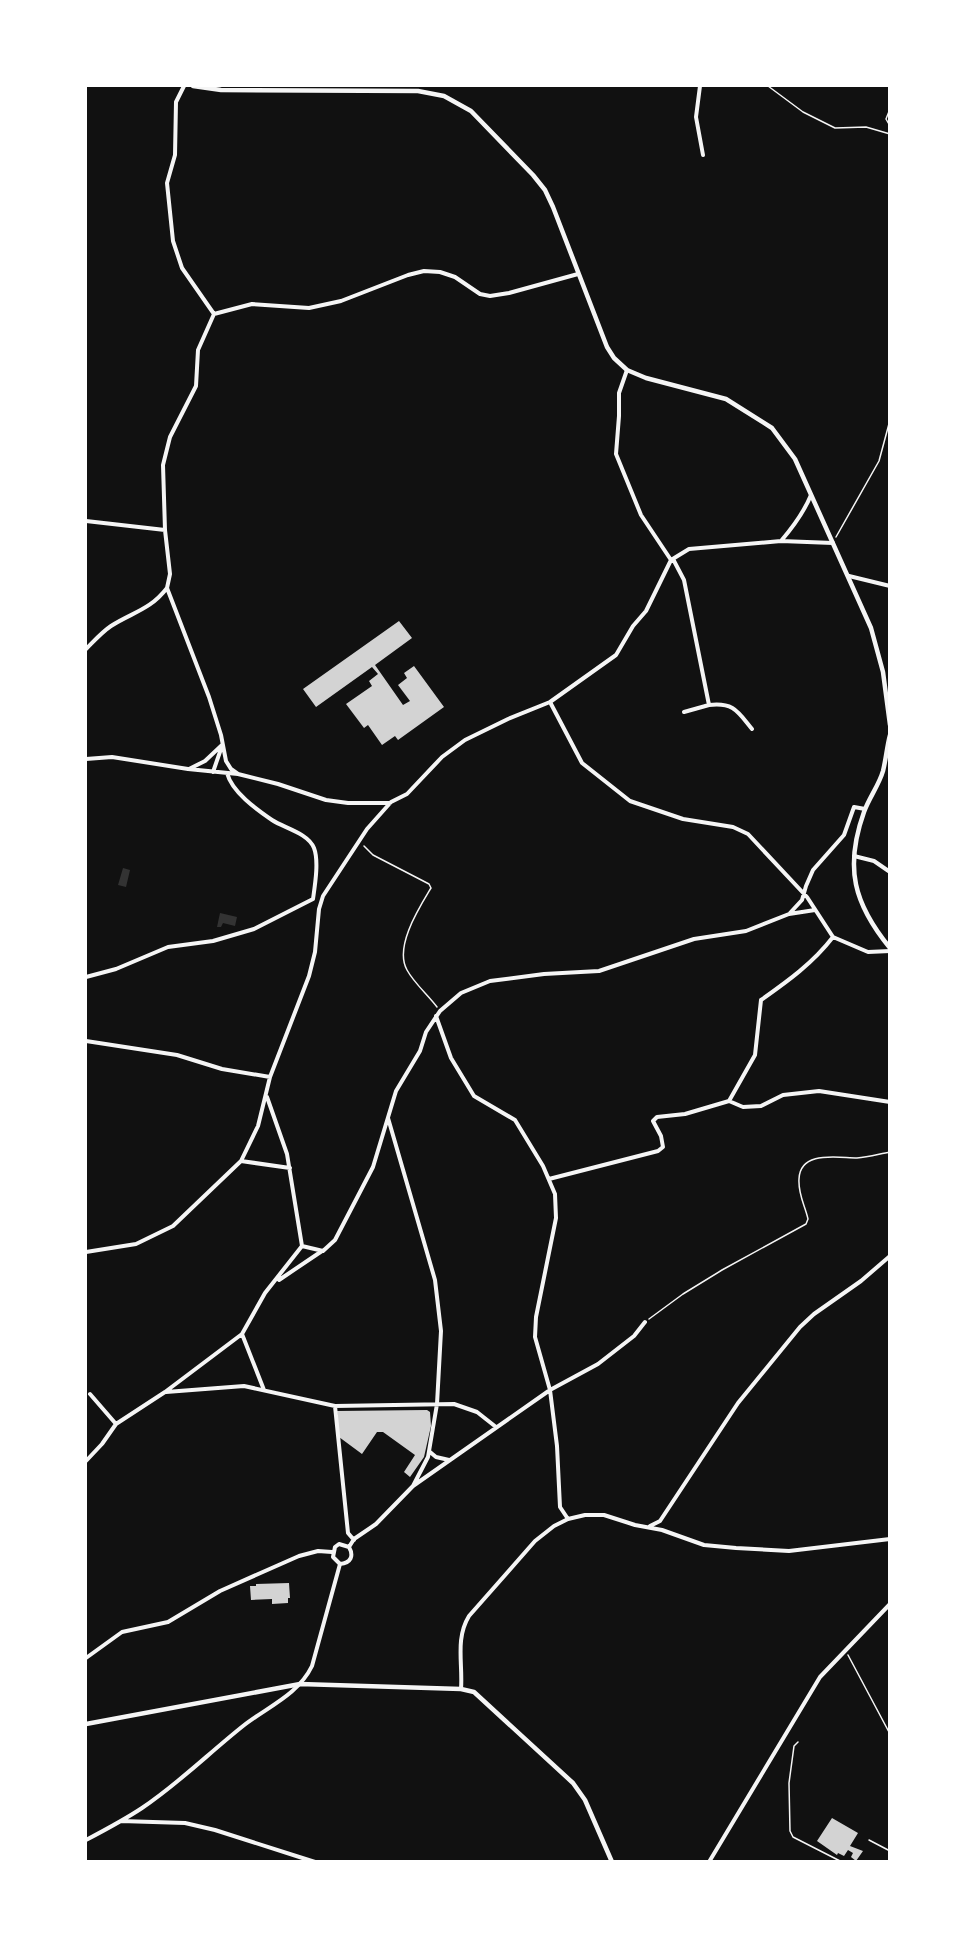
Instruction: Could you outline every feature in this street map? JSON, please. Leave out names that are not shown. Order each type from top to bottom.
[{"type":"street","points":[[184,86],[176,102],[175,155],[167,183],[173,241],[182,268],[214,314]]},
{"type":"street","points":[[193,86],[221,90],[419,88],[444,96],[471,111],[545,190],[607,347],[614,358],[627,370],[646,378],[726,399],[772,428],[795,459],[871,628],[883,672],[890,725]]},
{"type":"street","points":[[700,86],[696,117],[704,155]]},
{"type":"street","points":[[214,314],[252,304],[309,308],[341,302],[408,275],[424,271],[440,272],[455,277],[480,294],[490,296],[578,274]]},
{"type":"street","points":[[86,649],[112,626],[146,609],[167,588],[170,574],[165,530],[163,465],[170,437],[195,386],[198,350],[214,314]]},
{"type":"street","points":[[627,370],[619,393],[616,454],[641,515],[684,580],[709,705]]},
{"type":"street","points":[[781,540],[806,507],[812,495]]},
{"type":"street","points":[[86,521],[165,530]]},
{"type":"street","points":[[86,1252],[136,1244],[173,1226],[241,1161],[258,1126],[270,1077],[309,976],[323,896],[367,829],[391,802],[407,794],[442,758],[465,740],[550,702],[616,655],[633,626],[646,611],[672,559],[689,549],[781,540],[833,543]]},
{"type":"street","points":[[849,576],[890,586]]},
{"type":"street","points":[[167,588],[209,697],[226,761],[238,774]]},
{"type":"street","points":[[550,702],[582,763],[630,801],[683,819],[733,826],[748,834],[805,894],[833,937],[868,951],[890,950]]},
{"type":"street","points":[[684,712],[709,705],[723,704],[733,707],[752,729]]},
{"type":"street","points":[[890,735],[883,773],[865,809],[858,830],[854,856],[855,879],[860,902],[873,927],[890,950]]},
{"type":"street","points":[[188,769],[205,761],[222,746]]},
{"type":"street","points":[[213,772],[222,746]]},
{"type":"street","points":[[86,759],[112,758],[238,774],[326,800],[348,803],[391,802]]},
{"type":"street","points":[[86,977],[116,969],[168,946],[213,941],[254,929],[313,899],[316,874],[314,848],[307,839],[272,820],[250,803],[232,785],[227,773]]},
{"type":"street","points":[[789,914],[802,900],[813,870],[844,835],[854,807],[865,809]]},
{"type":"street","points":[[854,856],[874,861],[890,872]]},
{"type":"street","points":[[274,1283],[323,1251],[335,1240],[373,1167],[396,1091],[420,1052],[426,1032],[440,1011],[461,993],[490,981],[599,971],[694,939],[746,931],[789,914],[816,910]]},
{"type":"street","points":[[729,1101],[746,1075],[755,1055],[761,1000],[799,972],[833,937]]},
{"type":"street","points":[[436,1016],[451,1058],[474,1096],[515,1120],[549,1179],[555,1194],[556,1218],[536,1317],[535,1337],[550,1390],[558,1446],[560,1507],[568,1519]]},
{"type":"street","points":[[86,1041],[177,1055],[222,1069],[270,1077]]},
{"type":"street","points":[[549,1179],[658,1151],[663,1147],[661,1136],[653,1121],[657,1117],[685,1114],[729,1101],[743,1107],[761,1106],[783,1095],[819,1091],[890,1102]]},
{"type":"street","points":[[86,1461],[116,1424],[165,1392],[242,1334],[265,1293],[302,1246],[290,1168],[266,1095]]},
{"type":"street","points":[[387,1117],[435,1280],[441,1331],[437,1404],[429,1452],[413,1486]]},
{"type":"street","points":[[241,1161],[290,1168]]},
{"type":"street","points":[[302,1246],[323,1251]]},
{"type":"street","points":[[649,1526],[660,1521],[738,1403],[800,1327],[890,1256]]},
{"type":"street","points":[[340,1564],[351,1559],[350,1547],[354,1540],[376,1524],[413,1486],[550,1390],[598,1364],[634,1336],[645,1322]]},
{"type":"street","points":[[242,1334],[264,1390]]},
{"type":"street","points":[[165,1392],[244,1386],[335,1406],[454,1404],[467,1408],[496,1427]]},
{"type":"street","points":[[90,1394],[116,1424]]},
{"type":"street","points":[[335,1406],[348,1533],[354,1540]]},
{"type":"street","points":[[429,1452],[436,1457],[449,1460]]},
{"type":"street","points":[[461,1689],[460,1638],[466,1622],[535,1541],[554,1526],[568,1519],[585,1515],[604,1515],[635,1525],[649,1526],[704,1545],[747,1549],[789,1551],[890,1539]]},
{"type":"street","points":[[332,1552],[339,1544],[350,1547]]},
{"type":"street","points":[[86,1658],[122,1632],[168,1622],[220,1591],[299,1556],[318,1551],[332,1552]]},
{"type":"street","points":[[332,1552],[333,1557],[340,1564]]},
{"type":"street","points":[[86,1840],[143,1807],[245,1724],[280,1701],[308,1675],[340,1564]]},
{"type":"street","points":[[709,1862],[820,1677],[890,1604]]},
{"type":"street","points":[[86,1724],[300,1683],[461,1689],[474,1692],[573,1783],[585,1800],[612,1862]]},
{"type":"street","points":[[121,1821],[185,1823],[215,1830],[315,1862]]},
{"type":"lane","points":[[798,1742],[794,1746],[789,1783],[790,1831],[794,1837],[842,1862]]},
{"type":"lane","points":[[869,1840],[890,1851]]},
{"type":"path","points":[[768,86],[803,112],[835,128],[866,127],[890,134]]},
{"type":"path","points":[[890,109],[886,119],[890,126]]},
{"type":"path","points":[[833,543],[879,461],[890,420]]},
{"type":"path","points":[[359,841],[373,855],[429,884],[431,888],[415,915],[404,944],[406,969],[440,1011]]},
{"type":"path","points":[[645,1322],[702,1282],[806,1224],[808,1219],[802,1206],[799,1177],[802,1167],[811,1160],[821,1157],[860,1158],[890,1152]]},
{"type":"path","points":[[845,1651],[890,1734]]},
{"type":"shaded area","points":[[123,868],[130,870],[126,887],[118,885]]},
{"type":"shaded area","points":[[220,913],[237,917],[235,926],[223,923],[221,927],[217,927]]},
{"type":"building","points":[[399,621],[412,638],[375,665],[403,705],[410,701],[398,685],[407,678],[404,673],[414,666],[444,707],[398,740],[395,736],[382,745],[368,725],[364,728],[346,704],[372,686],[369,681],[378,674],[372,667],[316,707],[303,689]]},
{"type":"building","points":[[427,1410],[430,1412],[431,1426],[424,1457],[410,1477],[404,1472],[415,1455],[383,1432],[377,1432],[362,1454],[339,1437],[337,1411]]},
{"type":"building","points":[[289,1583],[288,1603],[272,1604],[272,1599],[251,1600],[250,1586]]},
{"type":"building","points":[[832,1818],[858,1833],[850,1846],[863,1851],[856,1861],[851,1857],[853,1853],[848,1850],[844,1856],[838,1853],[837,1855],[817,1841]]}]
